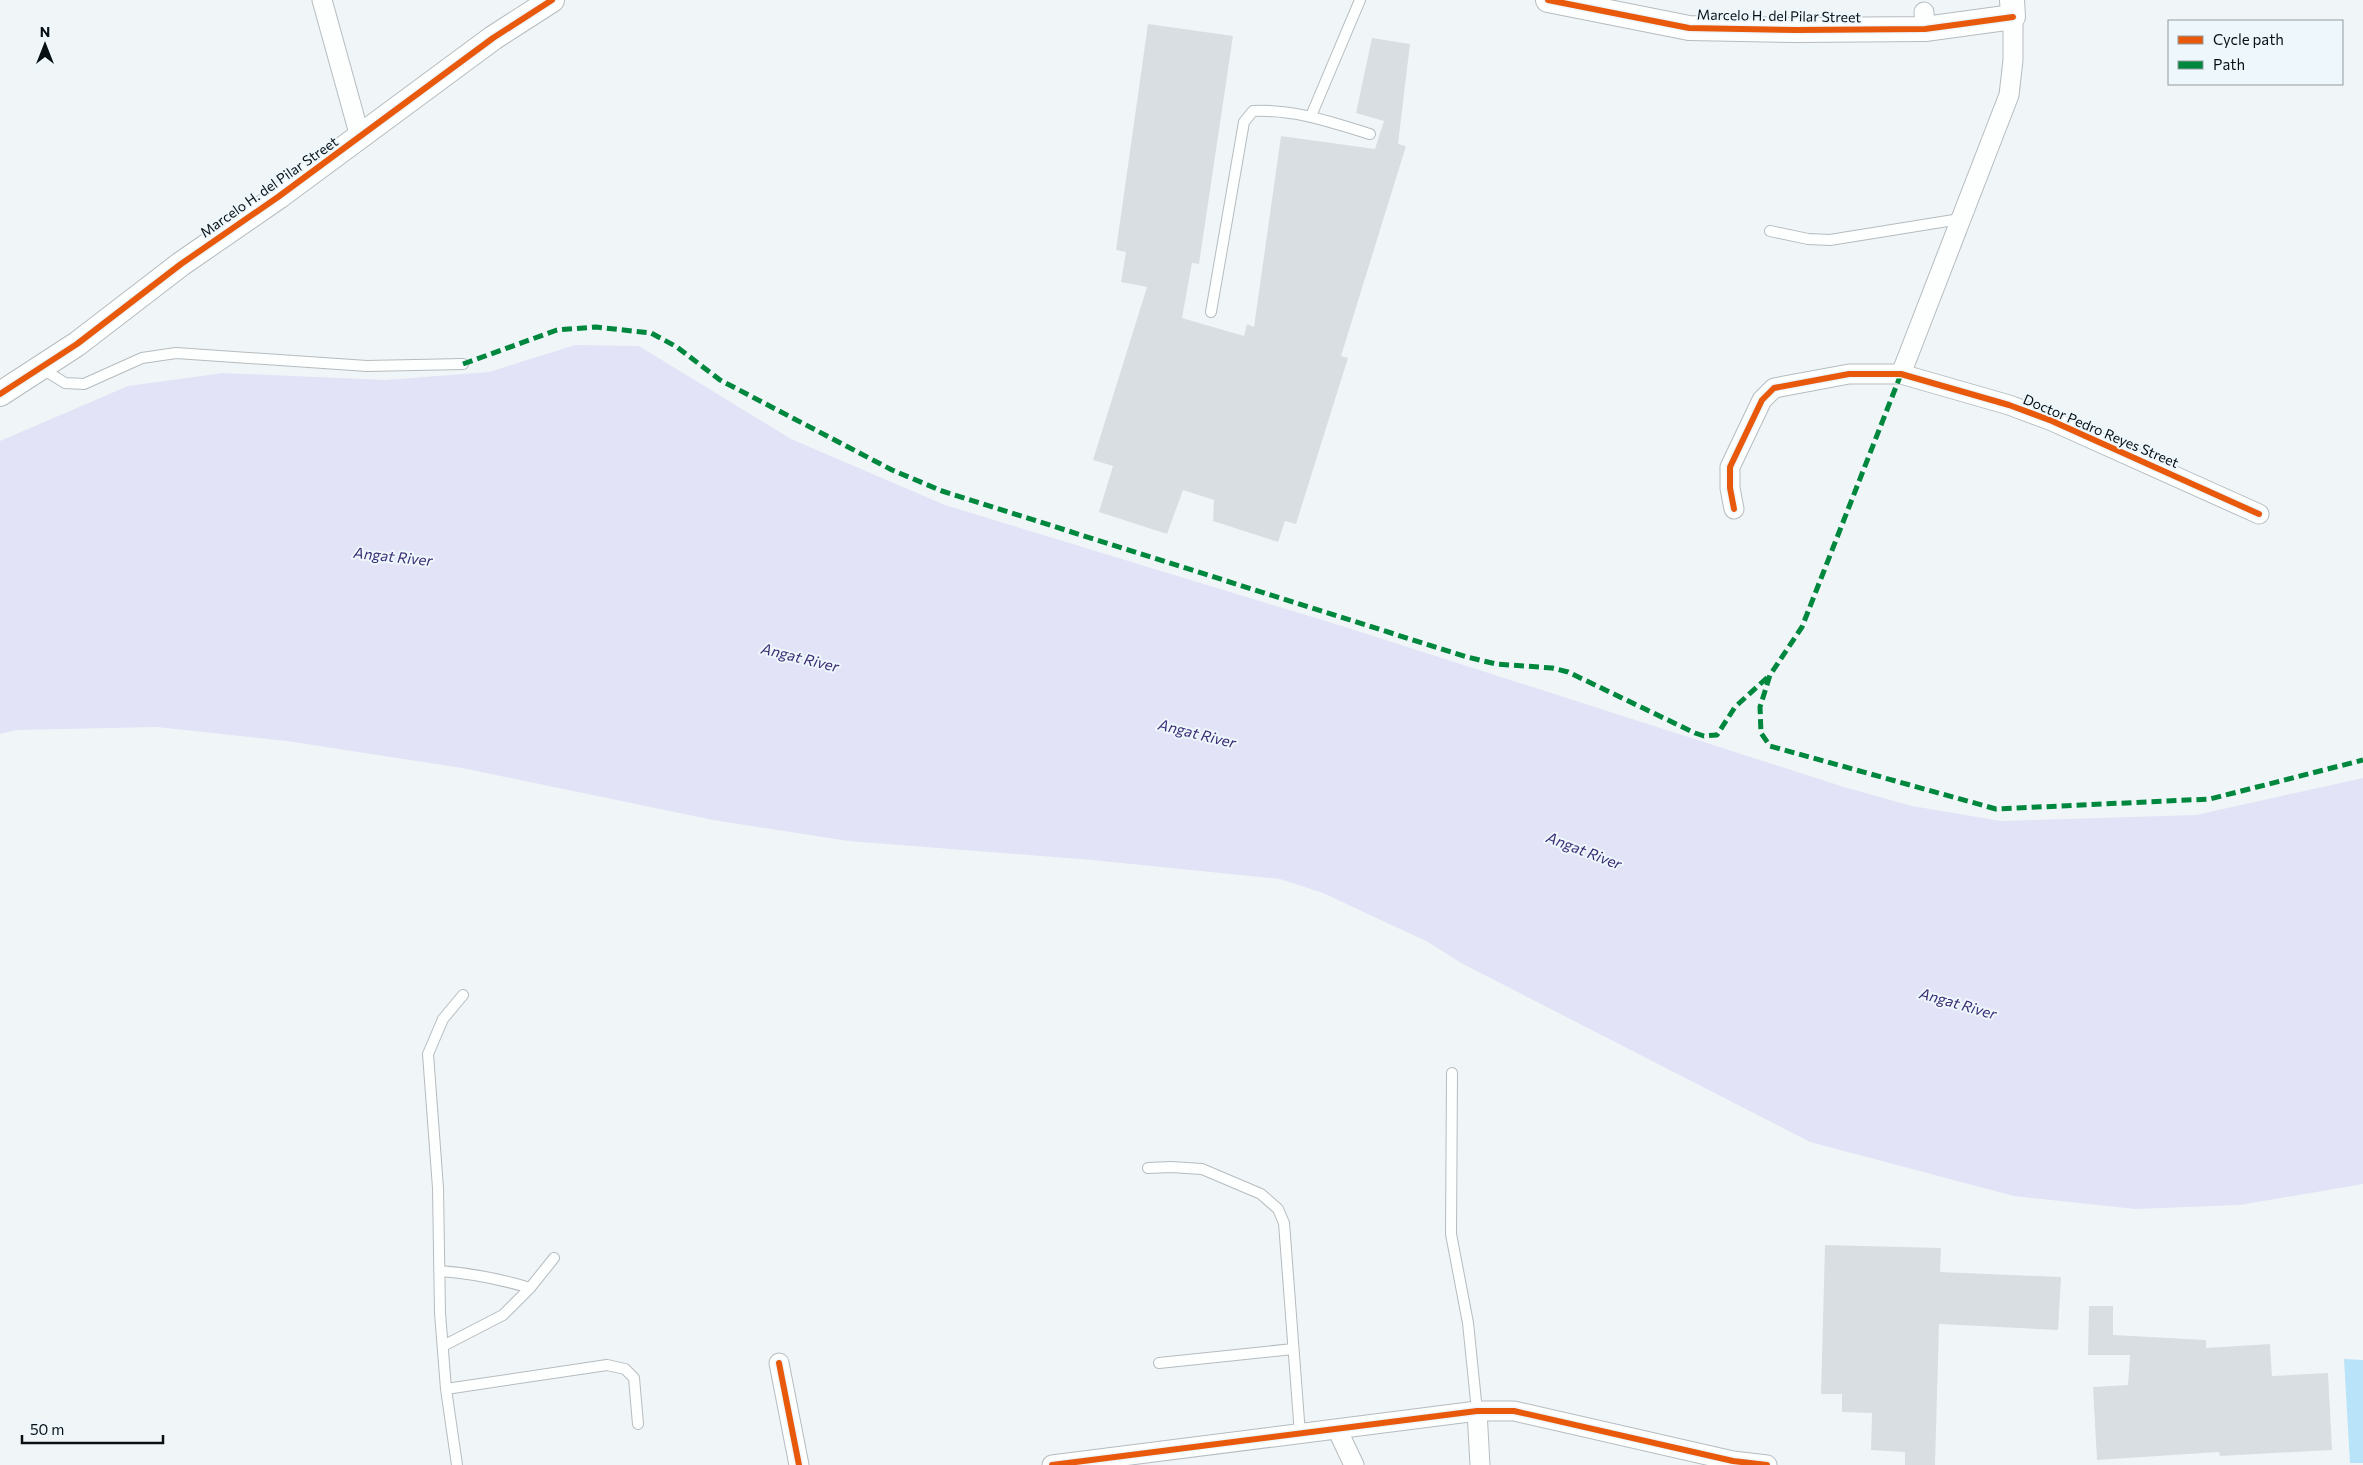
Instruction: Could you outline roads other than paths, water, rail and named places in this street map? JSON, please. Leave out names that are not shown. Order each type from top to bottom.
[{"type":"street","points":[[322,0],[360,137]]},
{"type":"street","name":"Marcelo H. del Pilar Street","points":[[0,394],[77,344],[181,264],[360,137],[493,38],[552,0]]},
{"type":"street","name":"Marcelo H. del Pilar Street","points":[[1548,0],[1689,28],[1797,30],[1924,11],[2012,9]]},
{"type":"street","points":[[1901,374],[2009,95],[2013,60],[2012,9]]},
{"type":"street","name":"Doctor Pedro Reyes Street","points":[[1734,509],[1730,488],[1730,467],[1762,400],[1774,388],[1849,374],[1901,374],[2000,402],[2052,421],[2259,514]]},
{"type":"street","points":[[779,1363],[798,1465]]},
{"type":"street","points":[[1477,1411],[1480,1465]]},
{"type":"street","points":[[1052,1465],[1477,1411],[1514,1411],[1733,1461],[1767,1465]]},
{"type":"street","points":[[1337,1429],[1354,1465]]},
{"type":"lane","points":[[1311,116],[1360,0]]},
{"type":"lane","points":[[1211,312],[1244,122],[1252,111],[1268,110],[1311,116],[1370,134]]},
{"type":"lane","points":[[1770,230],[1808,239],[1830,240],[1960,219]]},
{"type":"lane","points":[[41,368],[65,383],[84,384],[142,358],[176,353],[367,366],[463,364]]},
{"type":"lane","points":[[457,1465],[446,1389],[439,1271],[438,1188],[428,1054],[443,1019],[463,995]]},
{"type":"lane","points":[[1452,1073],[1451,1234],[1468,1323],[1477,1411]]},
{"type":"lane","points":[[1148,1168],[1202,1169],[1261,1194],[1278,1209],[1284,1223],[1300,1434]]},
{"type":"lane","points":[[443,1346],[503,1315],[530,1288],[554,1258]]},
{"type":"lane","points":[[439,1271],[469,1273],[497,1278],[530,1288]]},
{"type":"lane","points":[[1159,1363],[1293,1349]]},
{"type":"lane","points":[[446,1389],[607,1365],[625,1369],[634,1378],[638,1424]]},
{"type":"water","name":"Angat River","points":[[575,345],[639,346],[791,439],[945,505],[1342,626],[1844,787],[1912,806],[2001,821],[2196,815],[2363,778],[2363,1184],[2240,1205],[2135,1209],[2014,1196],[1810,1142],[1461,963],[1428,942],[1323,893],[1280,879],[1092,860],[848,841],[713,820],[462,768],[287,741],[157,727],[17,730],[0,734],[0,441],[128,386],[223,373],[385,380],[489,372]]}]
